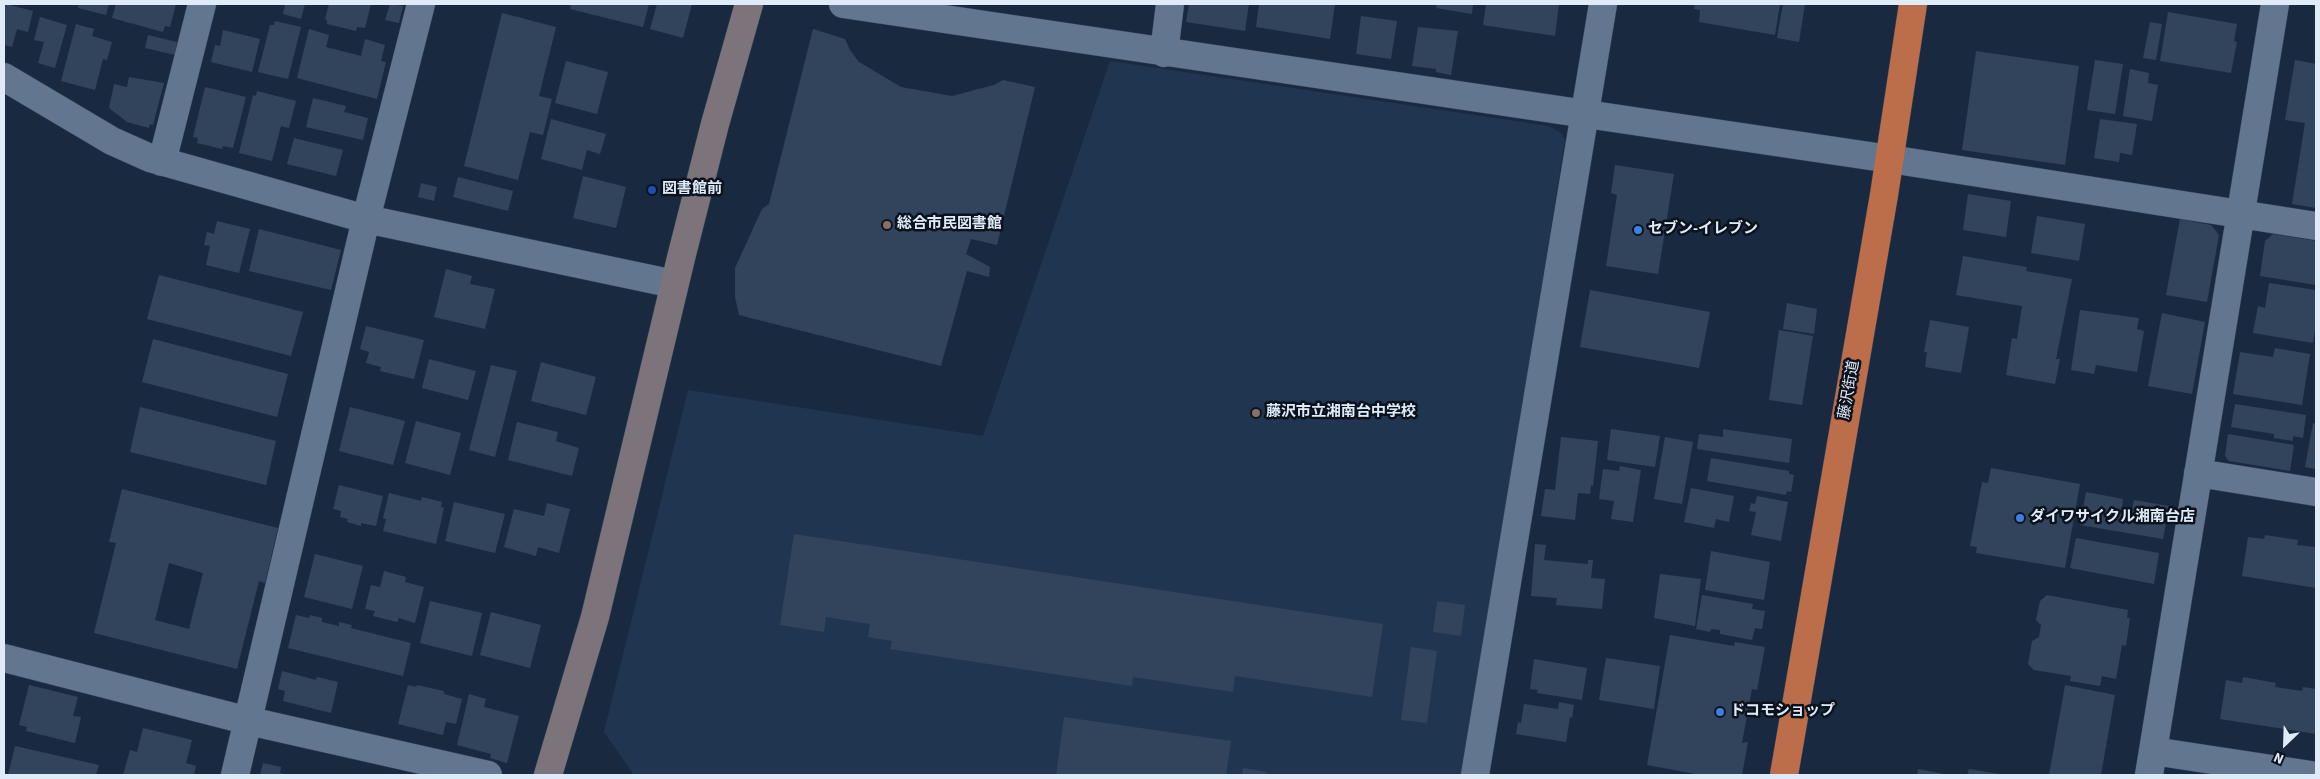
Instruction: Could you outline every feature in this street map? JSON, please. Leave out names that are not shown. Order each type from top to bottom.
[{"type":"highway","name":"藤沢街道","points":[[1784,775],[1890,159],[1913,4]]},
{"type":"street","points":[[162,162],[202,4]]},
{"type":"street","points":[[235,775],[366,218],[421,4]]},
{"type":"street","points":[[548,775],[596,617],[674,284],[715,124],[749,4]]},
{"type":"street","points":[[843,4],[1890,159],[2316,226]]},
{"type":"street","points":[[1164,52],[1170,4]]},
{"type":"street","points":[[1475,775],[1603,4]]},
{"type":"street","points":[[2276,4],[2151,763],[2311,775]]},
{"type":"street","points":[[4,78],[112,141],[162,162],[366,218],[674,284]]},
{"type":"street","points":[[2198,473],[2316,492]]},
{"type":"street","points":[[4,658],[249,721],[488,775]]},
{"type":"shaded area","name":"藤沢市立湘南台中学校","points":[[1110,61],[1549,126],[1561,133],[1565,140],[1464,775],[634,775],[604,732],[688,390],[983,436]]},
{"type":"building","points":[[6,4],[33,11],[28,32],[17,29],[12,47],[4,45],[4,11]]},
{"type":"building","points":[[79,4],[109,4],[106,15],[78,8]]},
{"type":"building","points":[[116,4],[176,4],[170,27],[165,26],[163,32],[112,18]]},
{"type":"building","points":[[281,4],[305,4],[301,19],[283,14],[285,5]]},
{"type":"building","points":[[329,4],[371,4],[365,28],[357,27],[356,31],[327,24],[325,19]]},
{"type":"building","points":[[390,4],[403,6],[399,23],[385,20]]},
{"type":"building","points":[[571,4],[649,4],[643,27],[570,9]]},
{"type":"building","points":[[657,4],[692,4],[683,38],[650,29]]},
{"type":"building","points":[[1189,4],[1249,4],[1245,31],[1186,22]]},
{"type":"building","points":[[1259,4],[1335,4],[1330,39],[1256,27]]},
{"type":"building","points":[[1437,4],[1473,4],[1472,14],[1436,8]]},
{"type":"building","points":[[1486,4],[1559,4],[1555,36],[1483,25]]},
{"type":"building","points":[[1695,4],[1780,4],[1775,35],[1699,22],[1700,10],[1694,9]]},
{"type":"building","points":[[1783,4],[1805,4],[1799,42],[1777,38]]},
{"type":"building","points":[[2168,12],[2237,24],[2234,41],[2237,42],[2231,73],[2160,61]]},
{"type":"building","points":[[502,13],[556,27],[539,96],[552,99],[543,135],[530,132],[518,180],[464,166]]},
{"type":"building","points":[[1361,16],[1397,21],[1391,59],[1356,54]]},
{"type":"building","points":[[40,17],[67,25],[55,68],[38,63],[44,42],[34,40]]},
{"type":"building","points":[[275,21],[301,27],[288,79],[258,72],[270,25],[274,25]]},
{"type":"building","points":[[2150,22],[2162,24],[2156,60],[2143,58]]},
{"type":"building","points":[[76,24],[94,29],[92,36],[112,42],[107,60],[103,59],[95,90],[61,81]]},
{"type":"building","points":[[1418,27],[1458,31],[1451,75],[1436,72],[1436,69],[1412,66]]},
{"type":"building","points":[[309,29],[329,35],[326,47],[361,56],[365,39],[385,45],[381,61],[386,62],[377,99],[297,78]]},
{"type":"building","points":[[813,29],[845,39],[859,62],[901,87],[952,96],[994,85],[1003,80],[1035,87],[997,245],[971,239],[966,254],[990,267],[989,277],[967,271],[941,366],[739,315],[735,297],[735,268],[762,209],[769,204]]},
{"type":"building","points":[[223,30],[260,39],[252,72],[211,62],[215,45],[220,46]]},
{"type":"building","points":[[148,35],[177,42],[175,55],[145,48]]},
{"type":"building","points":[[1976,51],[2079,66],[2065,165],[1962,150]]},
{"type":"building","points":[[2095,60],[2123,64],[2115,114],[2087,110]]},
{"type":"building","points":[[2295,60],[2316,64],[2316,208],[2292,204],[2305,123],[2285,120]]},
{"type":"building","points":[[566,61],[608,72],[597,114],[555,103]]},
{"type":"building","points":[[2130,69],[2149,73],[2148,83],[2158,85],[2152,121],[2123,116]]},
{"type":"building","points":[[129,77],[164,83],[153,125],[150,124],[149,128],[127,122],[109,108],[114,84],[127,87]]},
{"type":"building","points":[[205,87],[246,97],[233,148],[223,146],[222,149],[197,143],[198,138],[193,137]]},
{"type":"building","points":[[257,91],[296,101],[289,128],[281,126],[272,161],[239,153],[253,95],[256,96]]},
{"type":"building","points":[[313,98],[346,106],[344,112],[368,118],[363,140],[306,127]]},
{"type":"building","points":[[551,119],[606,134],[600,154],[587,150],[582,170],[541,159]]},
{"type":"building","points":[[2100,119],[2137,124],[2132,155],[2120,153],[2119,162],[2094,158]]},
{"type":"building","points":[[294,138],[343,150],[336,176],[287,164]]},
{"type":"building","name":"セブン-イレブン","points":[[1615,165],[1674,174],[1658,274],[1606,266],[1617,195],[1611,193]]},
{"type":"building","points":[[583,176],[626,187],[616,228],[573,218]]},
{"type":"building","points":[[458,177],[513,191],[508,211],[453,197]]},
{"type":"building","points":[[421,183],[437,187],[434,201],[418,197]]},
{"type":"building","points":[[1968,194],[2011,201],[2006,237],[1963,230]]},
{"type":"building","points":[[2037,216],[2085,224],[2079,261],[2031,253]]},
{"type":"building","points":[[2180,219],[2211,225],[2219,235],[2207,302],[2166,295]]},
{"type":"building","points":[[217,221],[250,229],[239,273],[206,265],[210,246],[204,245],[207,232],[214,234]]},
{"type":"building","points":[[259,229],[341,250],[331,290],[249,271]]},
{"type":"building","points":[[2273,234],[2316,241],[2316,285],[2260,276],[2265,241]]},
{"type":"building","points":[[1963,256],[2027,267],[2026,271],[2072,279],[2056,359],[2060,359],[2055,384],[2006,375],[2012,338],[2017,339],[2022,306],[1956,295]]},
{"type":"building","points":[[446,269],[472,276],[470,284],[495,289],[485,329],[434,317]]},
{"type":"building","points":[[159,275],[303,312],[291,356],[147,319]]},
{"type":"building","points":[[2269,283],[2316,290],[2316,322],[2313,343],[2253,333],[2258,306],[2265,308]]},
{"type":"building","points":[[1590,290],[1710,312],[1699,368],[1580,347]]},
{"type":"building","points":[[1787,303],[1817,309],[1814,334],[1783,329]]},
{"type":"building","points":[[2080,310],[2139,318],[2137,329],[2144,331],[2137,372],[2096,365],[2094,374],[2071,370]]},
{"type":"building","points":[[2162,313],[2205,322],[2192,394],[2148,386]]},
{"type":"building","points":[[1930,320],[1969,327],[1961,373],[1925,367],[1927,352],[1924,352]]},
{"type":"building","points":[[366,326],[424,340],[414,379],[380,371],[381,367],[366,363],[369,352],[360,349]]},
{"type":"building","points":[[1779,330],[1813,336],[1802,405],[1769,400]]},
{"type":"building","points":[[153,339],[288,374],[277,417],[142,382]]},
{"type":"building","points":[[2275,348],[2310,354],[2302,405],[2233,394],[2240,352],[2273,357]]},
{"type":"building","points":[[429,359],[476,371],[468,400],[422,388]]},
{"type":"building","points":[[541,362],[596,377],[586,415],[531,401]]},
{"type":"building","points":[[491,365],[517,371],[495,457],[469,450]]},
{"type":"building","points":[[2235,404],[2306,415],[2303,438],[2293,436],[2293,441],[2274,438],[2274,434],[2231,427]]},
{"type":"building","points":[[140,407],[276,441],[266,485],[130,452]]},
{"type":"building","points":[[350,407],[405,421],[393,465],[339,451]]},
{"type":"building","points":[[416,421],[461,433],[450,475],[405,463]]},
{"type":"building","points":[[517,422],[558,432],[556,441],[579,448],[572,476],[508,460]]},
{"type":"building","points":[[2313,423],[2316,424],[2316,469],[2305,467]]},
{"type":"building","points":[[1611,429],[1660,436],[1655,467],[1607,460]]},
{"type":"building","points":[[1723,429],[1792,439],[1789,463],[1697,449],[1699,434],[1723,437]]},
{"type":"building","points":[[2228,434],[2294,445],[2290,471],[2229,461],[2225,456]]},
{"type":"building","points":[[1561,437],[1598,441],[1593,486],[1591,485],[1590,494],[1578,493],[1575,520],[1541,516],[1545,489],[1555,490]]},
{"type":"building","points":[[1665,437],[1693,442],[1682,504],[1654,499]]},
{"type":"building","points":[[1711,458],[1789,471],[1789,474],[1794,475],[1791,492],[1787,491],[1786,495],[1707,481]]},
{"type":"building","points":[[1620,466],[1641,470],[1633,522],[1611,519],[1614,501],[1599,499],[1603,469],[1619,471]]},
{"type":"building","points":[[1991,468],[2080,484],[2065,568],[1976,553],[1977,547],[1970,546],[1982,482],[1988,483]]},
{"type":"building","points":[[339,485],[383,496],[376,526],[361,523],[361,526],[347,522],[348,519],[340,517],[341,511],[333,509]]},
{"type":"building","points":[[1691,488],[1734,496],[1729,522],[1716,519],[1714,528],[1684,522]]},
{"type":"building","points":[[122,489],[278,528],[265,583],[259,581],[237,669],[94,633],[116,543],[109,542]],"holes":[[[169,563],[203,573],[189,629],[155,620]]]},
{"type":"building","points":[[2086,492],[2123,499],[2121,513],[2131,515],[2134,500],[2169,506],[2163,539],[2080,525]]},
{"type":"building","points":[[389,493],[421,501],[422,497],[442,502],[441,507],[444,508],[436,544],[383,531],[386,519],[383,518]]},
{"type":"building","points":[[1757,496],[1788,502],[1781,541],[1751,535],[1756,512],[1749,511],[1751,503],[1755,504]]},
{"type":"building","points":[[454,502],[505,514],[495,553],[445,541]]},
{"type":"building","points":[[547,503],[570,509],[559,553],[538,547],[536,556],[504,547],[514,509],[544,516]]},
{"type":"building","points":[[794,534],[1383,624],[1372,697],[1235,676],[1233,692],[1133,677],[1132,686],[890,649],[892,641],[868,637],[870,624],[826,617],[824,632],[780,625]]},
{"type":"building","points":[[2265,535],[2298,540],[2297,545],[2316,547],[2316,588],[2242,576],[2248,537],[2264,539]]},
{"type":"building","points":[[2076,538],[2159,553],[2154,584],[2070,568]]},
{"type":"building","points":[[1535,544],[1546,545],[1544,560],[1588,564],[1588,560],[1593,560],[1591,578],[1605,579],[1602,609],[1556,605],[1557,598],[1531,596]]},
{"type":"building","points":[[1711,551],[1770,562],[1764,600],[1705,590]]},
{"type":"building","points":[[315,554],[363,566],[352,609],[304,597]]},
{"type":"building","points":[[384,571],[406,577],[405,582],[424,587],[415,623],[399,618],[397,622],[373,616],[375,611],[365,609],[371,585],[380,587]]},
{"type":"building","points":[[1660,574],[1701,579],[1695,626],[1654,618]]},
{"type":"building","points":[[1702,595],[1753,604],[1752,609],[1765,611],[1762,629],[1755,628],[1752,640],[1720,634],[1720,630],[1711,629],[1710,632],[1696,629]]},
{"type":"building","points":[[2047,595],[2128,610],[2127,618],[2130,618],[2126,646],[2122,645],[2116,679],[2102,676],[2100,686],[2070,681],[2071,676],[2034,670],[2028,664],[2032,641],[2039,637],[2041,625],[2036,620],[2040,601]]},
{"type":"building","points":[[430,601],[482,613],[472,656],[420,643]]},
{"type":"building","points":[[1437,601],[1465,605],[1461,636],[1433,632]]},
{"type":"building","points":[[491,612],[541,625],[530,668],[480,655]]},
{"type":"building","points":[[296,615],[309,618],[310,615],[322,618],[322,622],[339,626],[339,622],[352,625],[351,628],[411,643],[403,676],[288,648]]},
{"type":"building","points":[[1670,635],[1734,646],[1735,642],[1765,647],[1757,690],[1752,689],[1742,743],[1748,742],[1742,775],[1701,775],[1647,765]]},
{"type":"building","points":[[1411,647],[1437,651],[1427,723],[1401,720]]},
{"type":"building","points":[[1606,658],[1660,666],[1654,709],[1599,700]]},
{"type":"building","points":[[1534,659],[1587,668],[1582,700],[1537,693],[1538,690],[1530,689]]},
{"type":"building","points":[[282,671],[316,680],[317,677],[338,682],[331,713],[283,701],[285,691],[278,689]]},
{"type":"building","points":[[2243,677],[2276,683],[2275,687],[2302,691],[2303,687],[2316,689],[2316,734],[2220,719],[2226,680],[2242,683]]},
{"type":"building","points":[[29,685],[78,697],[73,716],[81,717],[75,743],[26,731],[27,727],[19,725]]},
{"type":"building","points":[[408,685],[444,691],[444,694],[462,699],[456,724],[446,722],[443,735],[398,724]]},
{"type":"building","points":[[2065,685],[2115,695],[2101,775],[2049,775]]},
{"type":"building","points":[[469,694],[486,699],[484,707],[519,716],[507,763],[490,758],[491,754],[457,745]]},
{"type":"building","points":[[1559,702],[1574,705],[1566,742],[1516,734],[1518,722],[1521,723],[1524,704],[1558,709]]},
{"type":"building","points":[[1064,717],[1231,741],[1226,775],[1056,775]]},
{"type":"building","points":[[143,728],[192,740],[186,763],[196,766],[194,775],[123,775],[130,750],[137,752]]},
{"type":"building","points":[[15,746],[99,765],[96,775],[8,775]]},
{"type":"building","points":[[263,763],[281,767],[280,773],[287,775],[260,775]]},
{"type":"building","points":[[1243,768],[1267,772],[1266,775],[1242,775]]},
{"type":"building","points":[[1918,769],[1944,774],[1944,775],[1917,775]]},
{"type":"building","points":[[1969,769],[1999,774],[1999,775],[1967,775]]},
{"type":"place","name":"図書館前","points":[[652,190]]},
{"type":"place","name":"総合市民図書館","points":[[887,225]]},
{"type":"place","name":"セブン-イレブン","points":[[1638,230]]},
{"type":"place","name":"藤沢市立湘南台中学校","points":[[1256,413]]},
{"type":"place","name":"ダイワサイクル湘南台店","points":[[2020,518]]},
{"type":"place","name":"ドコモショップ","points":[[1720,712]]}]
